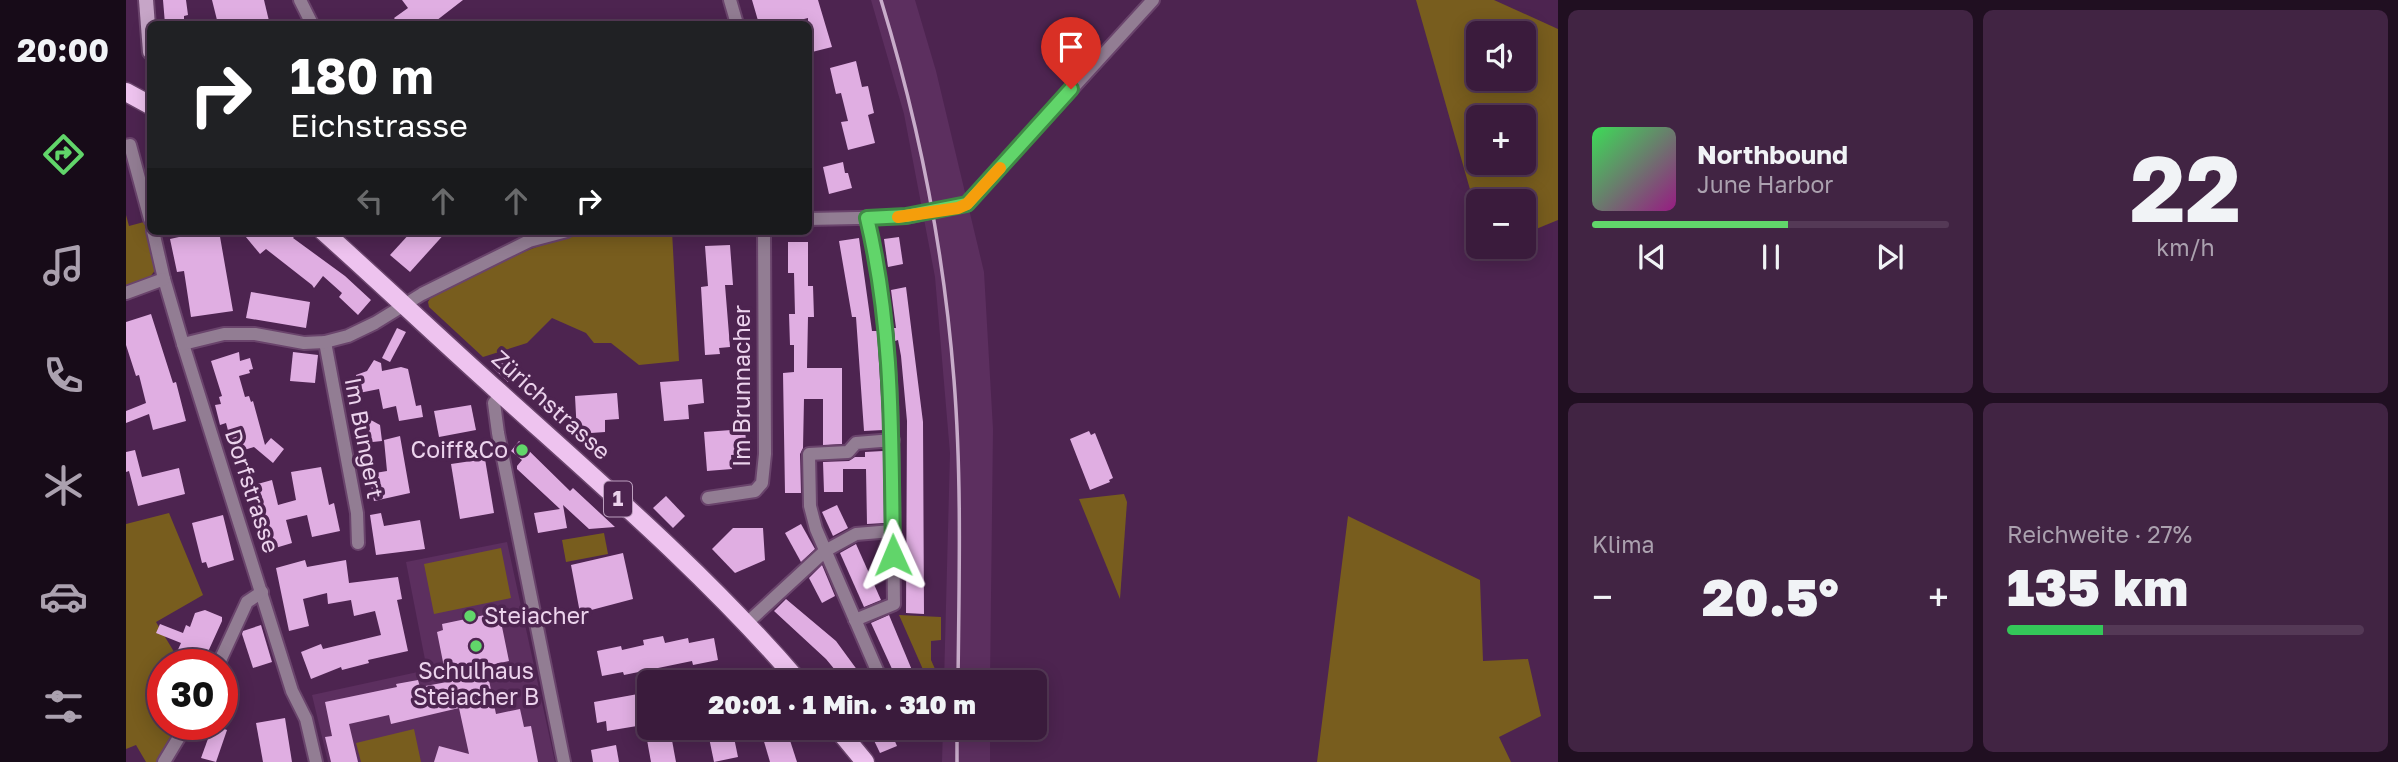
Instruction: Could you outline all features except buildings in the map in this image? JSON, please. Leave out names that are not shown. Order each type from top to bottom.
[{"type":"main road","points":[[126,92],[147,99]]},
{"type":"main road","name":"Zürichstrasse","points":[[327,235],[699,574],[788,670]]},
{"type":"main road","points":[[847,740],[865,762]]},
{"type":"street","points":[[146,0],[148,21]]},
{"type":"street","points":[[300,0],[310,21]]},
{"type":"street","points":[[730,0],[736,21]]},
{"type":"street","points":[[812,219],[906,216],[967,204],[1153,0]]},
{"type":"street","points":[[128,145],[147,209]]},
{"type":"street","points":[[855,620],[894,604],[893,440],[888,347],[867,218]]},
{"type":"street","name":"Dorfstrasse","points":[[154,235],[183,344],[292,691],[306,719],[316,762]]},
{"type":"street","name":"Im Brunnacher","points":[[708,498],[755,491],[762,483],[765,454],[764,235]]},
{"type":"street","points":[[183,344],[231,334],[254,334],[304,343],[325,342],[356,333],[526,236]]},
{"type":"street","points":[[126,293],[164,279]]},
{"type":"street","name":"Im Bungert","points":[[325,342],[357,513],[358,543]]},
{"type":"street","points":[[501,394],[494,403],[498,433],[564,762]]},
{"type":"street","points":[[877,670],[825,551],[810,506],[809,454],[848,452],[856,443],[893,440]]},
{"type":"street","points":[[747,624],[825,551],[856,534],[892,531]]},
{"type":"street","points":[[225,649],[247,602],[262,593]]},
{"type":"street","points":[[164,762],[177,740]]},
{"type":"shaded area","points":[[871,0],[915,0],[936,71],[984,272],[993,429],[990,670],[944,670],[950,453],[935,277],[904,114]]},
{"type":"shaded area","points":[[1416,0],[1494,0],[1558,29],[1558,220],[1536,229],[1536,189],[1470,189]]},
{"type":"shaded area","points":[[126,215],[129,226],[144,222],[156,269],[150,277],[126,286]]},
{"type":"shaded area","points":[[672,235],[679,361],[639,365],[611,343],[594,343],[586,333],[552,318],[527,343],[483,357],[429,307],[428,302],[432,295],[472,275],[532,249],[575,236]]},
{"type":"shaded area","points":[[1124,494],[1127,502],[1120,599],[1079,499]]},
{"type":"shaded area","points":[[169,513],[203,595],[156,622],[172,649],[147,649],[147,740],[169,740],[158,762],[146,762],[136,745],[126,749],[126,524]]},
{"type":"shaded area","points":[[1348,516],[1480,580],[1483,661],[1528,659],[1541,716],[1499,737],[1511,762],[1317,762]]},
{"type":"shaded area","points":[[604,533],[608,554],[566,562],[562,540]]},
{"type":"shaded area","name":"Steiacher","points":[[507,542],[555,762],[328,762],[312,695],[427,670],[406,562]]},
{"type":"shaded area","points":[[501,548],[511,598],[434,614],[424,564]]},
{"type":"shaded area","points":[[899,615],[941,617],[941,640],[931,641],[931,660],[935,669],[923,670]]},
{"type":"shaded area","points":[[414,729],[421,762],[361,762],[356,743]]},
{"type":"shaded area","points":[[943,740],[990,740],[990,762],[942,762]]},
{"type":"railway","points":[[881,0],[907,94],[928,188],[950,332],[958,456],[958,670]]},
{"type":"railway","points":[[957,740],[957,762]]},
{"type":"slow traffic","points":[[898,217],[958,208],[967,204],[1000,168]]},
{"type":"place","name":"Coiff&Co","points":[[522,450]]},
{"type":"place","name":"Steiacher","points":[[470,616]]},
{"type":"place","name":"Schulhaus Steiacher B","points":[[476,646]]},
{"type":"route","points":[[893,555],[893,440],[888,347],[867,218],[906,216],[958,208],[967,204],[1071,89]]}]
